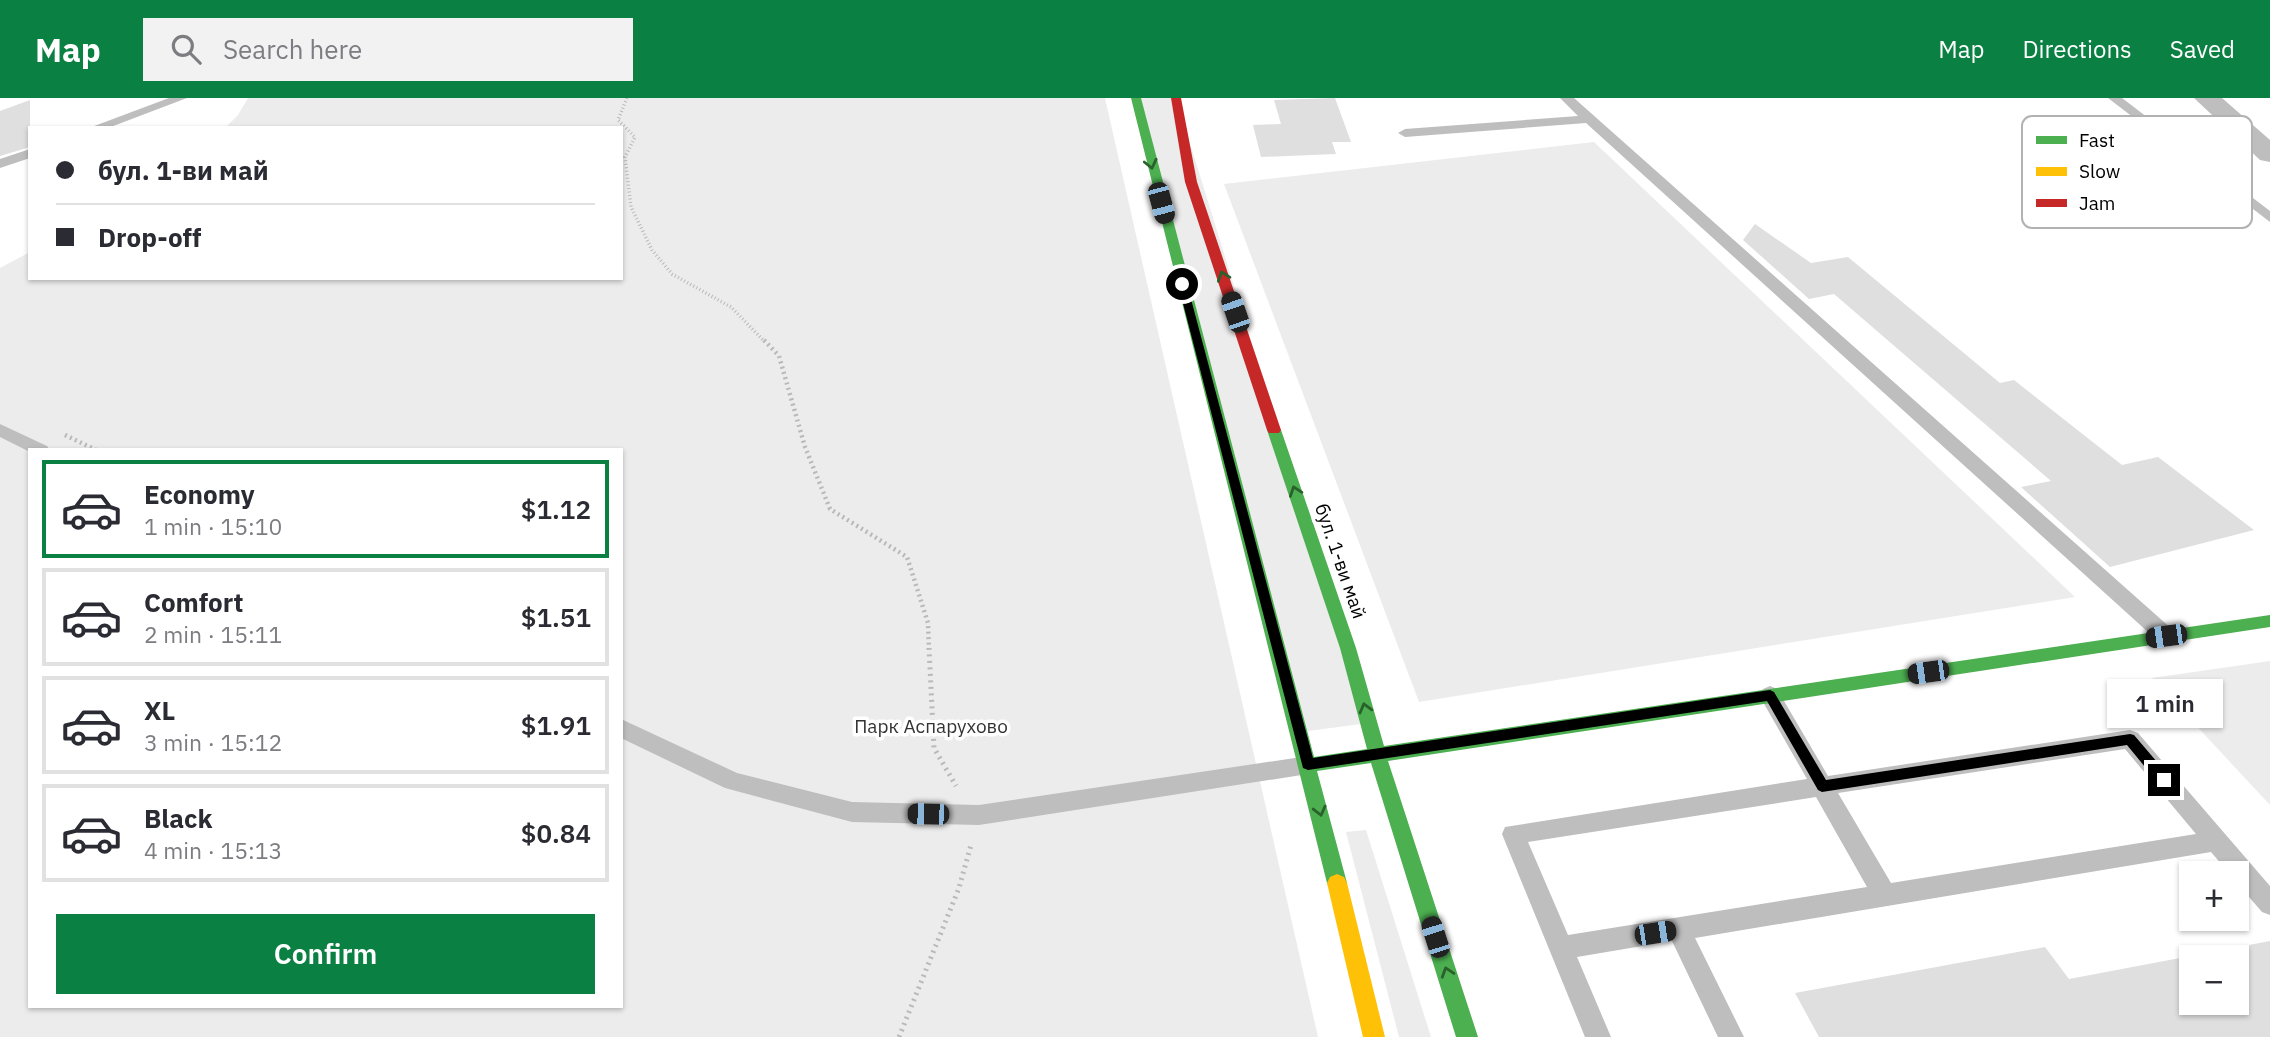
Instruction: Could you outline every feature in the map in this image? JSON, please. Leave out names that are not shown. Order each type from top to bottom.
[{"type":"main road","points":[[1136,98],[1308,765],[1374,1037]]},
{"type":"main road","name":"бул. 1-ви май","points":[[1176,98],[1191,182],[1348,648],[1377,754],[1467,1037]]},
{"type":"main road","points":[[1308,765],[2270,621]]},
{"type":"street","points":[[2207,98],[2227,116]]},
{"type":"street","points":[[2252,138],[2270,154]]},
{"type":"lane","points":[[101,126],[181,98]]},
{"type":"lane","points":[[1566,98],[2166,636]]},
{"type":"lane","points":[[2114,98],[2137,116]]},
{"type":"lane","points":[[1405,133],[1589,119]]},
{"type":"lane","points":[[0,164],[28,154]]},
{"type":"lane","points":[[2252,204],[2270,218]]},
{"type":"lane","points":[[0,430],[37,448]]},
{"type":"lane","points":[[1770,695],[1885,896]]},
{"type":"lane","points":[[623,729],[733,781],[852,812],[979,815],[1308,765]]},
{"type":"lane","points":[[1598,1037],[1513,834],[2130,739],[2270,904]]},
{"type":"lane","points":[[1560,948],[2216,841]]},
{"type":"lane","points":[[1678,929],[1731,1037]]},
{"type":"path","points":[[627,98],[618,120],[635,137],[625,157],[631,207],[652,250],[672,274],[731,307],[779,356],[805,447],[830,509],[907,557],[928,624],[934,748],[963,797],[979,815],[959,888],[899,1037]]},
{"type":"green space","name":"Парк Аспарухово","points":[[248,98],[1105,98],[1318,1037],[0,1037],[0,268],[28,253],[28,280],[623,280],[623,126],[227,126],[238,115]]},
{"type":"green space","points":[[1137,98],[1176,98],[1369,723],[1300,732]]},
{"type":"green space","points":[[1594,142],[2075,597],[1419,702],[1224,184]]},
{"type":"green space","points":[[2270,661],[2270,805],[2152,678]]},
{"type":"green space","points":[[1366,830],[1431,1037],[1399,1037],[1346,832]]},
{"type":"building","points":[[1335,98],[1351,142],[1332,142],[1336,154],[1261,157],[1253,125],[1281,124],[1274,100]]},
{"type":"building","points":[[30,100],[28,148],[0,156],[0,111]]},
{"type":"building","points":[[1755,224],[1811,263],[1848,257],[2000,383],[2014,380],[2122,465],[2158,457],[2254,530],[2110,567],[2021,487],[2051,481],[1834,294],[1809,299],[1743,240]]},
{"type":"building","points":[[2270,941],[2270,1037],[1819,1037],[1795,993],[2045,947],[2069,979],[2179,958],[2179,1015],[2249,1015],[2249,945]]},
{"type":"traffic: fast","points":[[1136,98],[1337,883]]},
{"type":"traffic: fast","points":[[1274,430],[1348,648],[1377,754],[1467,1037]]},
{"type":"traffic: fast","points":[[1308,765],[2270,621]]},
{"type":"traffic: slow","points":[[1337,883],[1374,1037]]},
{"type":"traffic: jam","points":[[1176,98],[1191,182],[1274,430]]},
{"type":"route","points":[[1182,284],[1308,765],[1770,695],[1822,786],[2130,739],[2164,780]]}]
